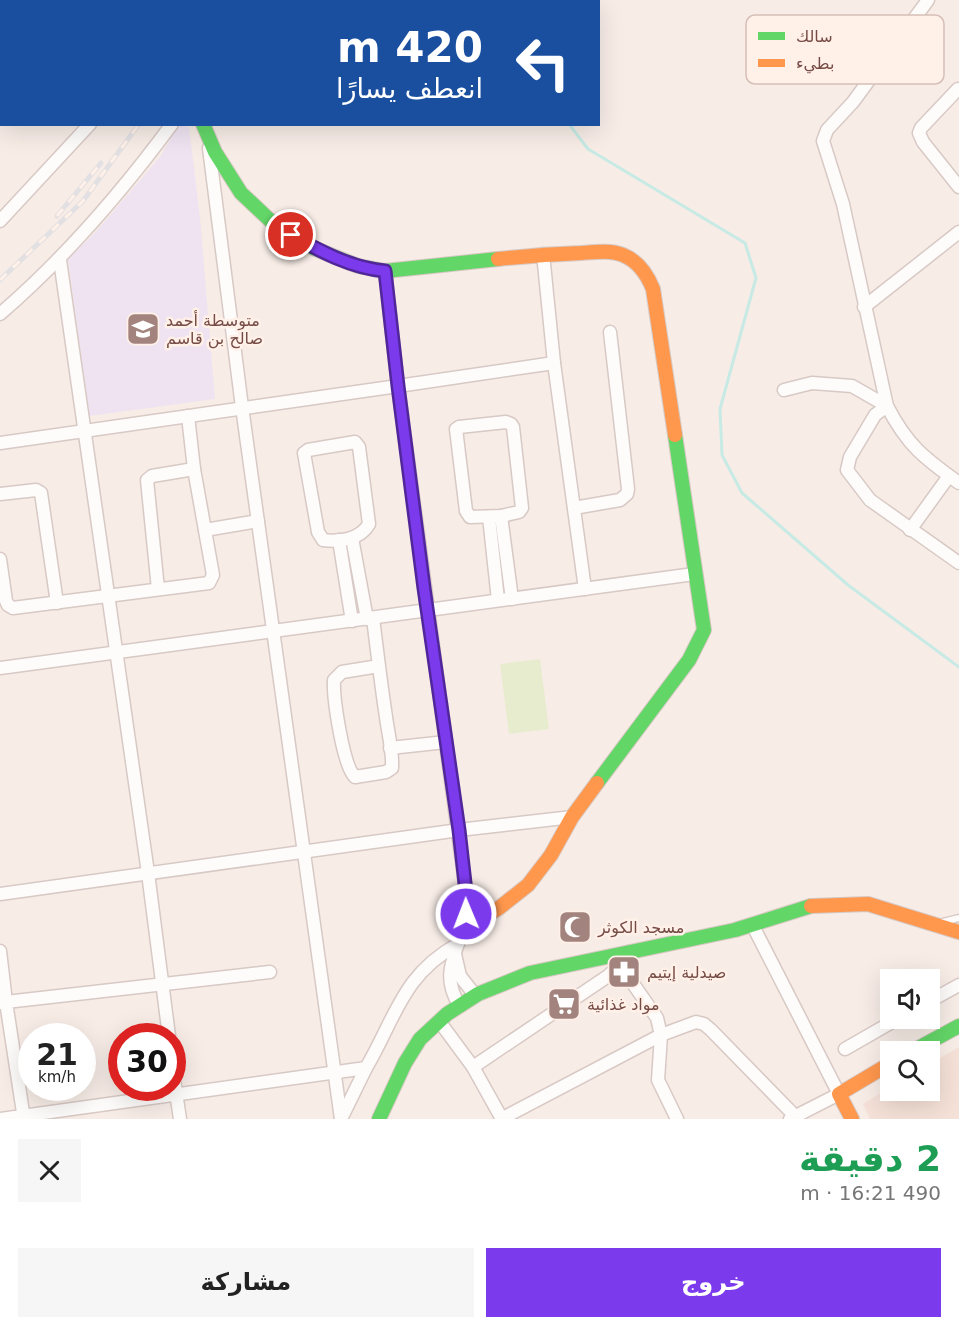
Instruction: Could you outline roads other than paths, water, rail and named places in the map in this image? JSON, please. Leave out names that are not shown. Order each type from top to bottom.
[{"type":"street","points":[[917,15],[928,0]]},
{"type":"street","points":[[866,84],[827,130],[823,141],[843,204],[887,406],[902,433],[921,456],[954,479],[910,530]]},
{"type":"street","points":[[958,89],[921,128],[919,133],[923,142],[959,187]]},
{"type":"street","points":[[0,221],[88,126]]},
{"type":"street","points":[[0,314],[60,260],[126,183],[170,126]]},
{"type":"street","points":[[204,126],[209,144],[242,407],[341,1119]]},
{"type":"street","points":[[209,144],[238,188],[275,226],[332,256],[372,270],[385,271],[543,254],[619,253],[644,269],[650,279],[655,301],[704,630],[689,660],[572,817],[549,859],[525,890],[458,943],[434,958],[408,987],[341,1119]]},
{"type":"street","points":[[864,307],[959,232]]},
{"type":"street","points":[[543,254],[554,363],[585,589]]},
{"type":"street","points":[[60,260],[148,873],[167,1023]]},
{"type":"street","points":[[385,271],[427,611],[466,892],[466,914],[450,965],[449,977],[452,991],[459,1005]]},
{"type":"street","points":[[574,508],[620,500],[627,494],[610,332]]},
{"type":"street","points":[[0,443],[554,363]]},
{"type":"street","points":[[784,390],[812,383],[852,386],[887,406]]},
{"type":"street","points":[[887,406],[875,415],[850,457],[847,470],[870,500],[959,563]]},
{"type":"street","points":[[0,558],[8,606],[13,608],[211,582],[213,575],[194,469],[188,416]]},
{"type":"street","points":[[506,422],[513,427],[522,508],[519,512],[495,516],[472,518],[466,511],[455,432],[459,427],[506,422]]},
{"type":"street","points":[[353,441],[359,447],[369,522],[364,531],[352,538],[339,540],[322,540],[318,532],[304,453],[308,450],[353,441]]},
{"type":"street","points":[[158,589],[147,482],[152,476],[194,469]]},
{"type":"street","points":[[0,494],[36,490],[41,493],[57,603]]},
{"type":"street","points":[[495,516],[498,600]]},
{"type":"street","points":[[495,516],[512,598]]},
{"type":"street","points":[[205,530],[258,521]]},
{"type":"street","points":[[352,538],[379,666],[392,764],[390,771],[353,777],[342,744],[334,688],[335,678],[342,672],[379,666]]},
{"type":"street","points":[[339,540],[352,621]]},
{"type":"street","points":[[0,668],[694,574]]},
{"type":"street","points":[[390,748],[446,742]]},
{"type":"street","points":[[0,894],[459,830],[572,817]]},
{"type":"street","points":[[379,1119],[410,1054],[423,1036],[459,1005],[504,981],[530,973],[753,926],[814,906],[856,903],[885,908],[959,932]]},
{"type":"street","points":[[753,926],[852,1119]]},
{"type":"street","points":[[458,943],[460,976],[475,995]]},
{"type":"street","points":[[0,951],[3,1003],[24,1117]]},
{"type":"street","points":[[473,1067],[571,1002],[620,965],[628,952]]},
{"type":"street","points":[[620,965],[657,1018],[662,1035],[658,1080],[677,1119]]},
{"type":"street","points":[[3,1003],[270,972]]},
{"type":"street","points":[[940,995],[959,985]]},
{"type":"street","points":[[439,1021],[473,1067],[501,1119],[662,1035],[696,1022],[704,1024],[793,1118],[880,1070]]},
{"type":"street","points":[[931,1041],[959,1026]]},
{"type":"street","points":[[845,1049],[880,1029]]},
{"type":"street","points":[[186,1094],[366,1068]]},
{"type":"street","points":[[0,1119],[135,1101]]},
{"type":"street","points":[[177,1101],[180,1119]]},
{"type":"lane","points":[[933,924],[959,918]]},
{"type":"waterway","points":[[571,126],[588,149],[745,243],[756,278],[720,409],[722,455],[742,493],[848,585],[959,667]]},
{"type":"railway","points":[[0,280],[83,201],[138,126]]},
{"type":"railway","points":[[57,216],[101,163]]},
{"type":"place","name":"متوسطة أحمد صالح بن قاسم","points":[[143,329]]},
{"type":"place","name":"مسجد الكوثر","points":[[575,927]]},
{"type":"place","name":"صيدلية إيتيم","points":[[624,972]]},
{"type":"place","name":"مواد غذائية","points":[[564,1004]]}]
